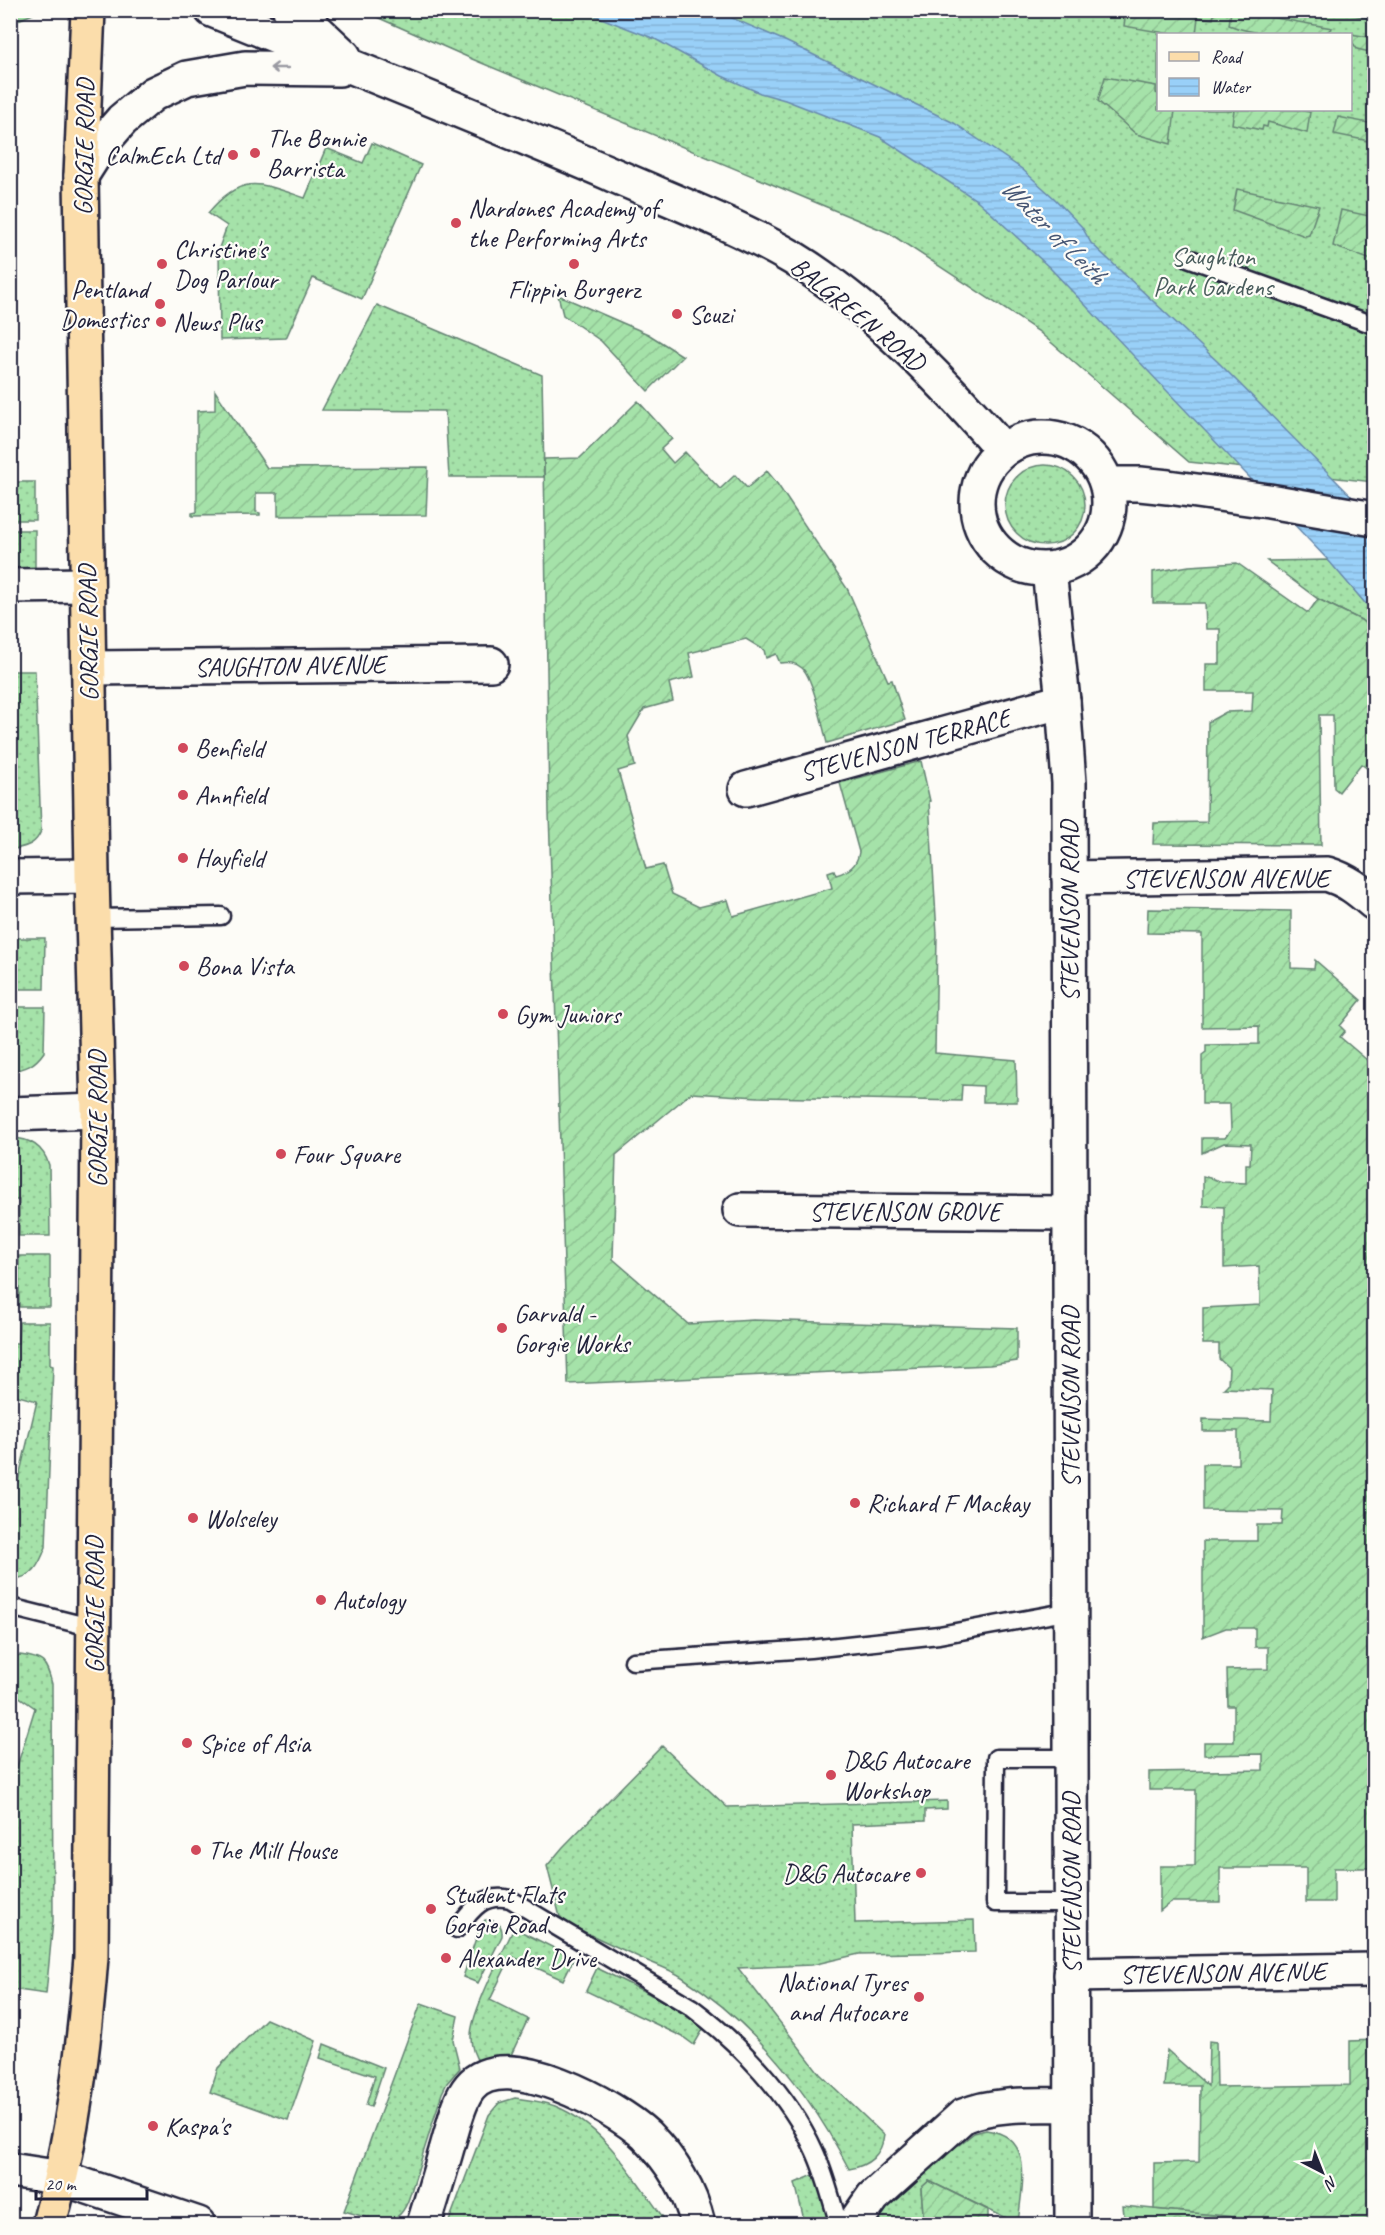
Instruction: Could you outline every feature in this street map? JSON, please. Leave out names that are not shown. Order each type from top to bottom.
[{"type":"main road","name":"GORGIE ROAD","points":[[49,2224],[62,2178],[80,2066],[91,1957],[98,1111],[81,176],[88,10]]},
{"type":"street","name":"BALGREEN ROAD","points":[[213,10],[531,140],[741,231],[794,259],[834,286],[929,370],[1003,450]]},
{"type":"street","points":[[290,10],[311,25],[358,70]]},
{"type":"street","name":"BALGREEN ROAD","points":[[81,176],[102,143],[122,120],[153,94],[188,78],[245,68],[358,70]]},
{"type":"street","points":[[1036,437],[1055,438],[1072,443],[1088,453],[1100,467],[1107,484],[1110,503],[1107,523],[1099,541],[1086,555],[1069,565],[1049,570],[1031,569],[1012,563],[997,552],[985,537],[978,519],[976,500],[980,481],[989,464],[1003,450],[1018,441],[1036,437]]},
{"type":"street","points":[[1107,484],[1140,484],[1269,501],[1374,519]]},
{"type":"street","name":"STEVENSON ROAD","points":[[1049,570],[1069,783],[1072,2224]]},
{"type":"street","points":[[10,586],[87,585]]},
{"type":"street","name":"SAUGHTON AVENUE","points":[[90,668],[491,664]]},
{"type":"street","name":"STEVENSON TERRACE","points":[[746,789],[1063,701]]},
{"type":"street","name":"STEVENSON AVENUE","points":[[1069,878],[1327,874],[1355,886],[1374,903]]},
{"type":"street","points":[[10,878],[92,876]]},
{"type":"street","points":[[10,1114],[98,1111]]},
{"type":"street","name":"STEVENSON GROVE","points":[[740,1210],[1070,1213]]},
{"type":"street","name":"STEVENSON AVENUE","points":[[1071,1975],[1374,1970]]},
{"type":"street","points":[[424,2224],[459,2110],[468,2089],[484,2077],[507,2073],[522,2074],[560,2085],[609,2107],[630,2121],[663,2154],[677,2172],[688,2194],[698,2224]]},
{"type":"street","points":[[854,2224],[878,2192],[963,2116],[976,2110],[991,2108],[1072,2105]]},
{"type":"street","points":[[10,2170],[62,2178],[198,2224]]},
{"type":"lane","points":[[1188,258],[1374,325]]},
{"type":"lane","points":[[93,918],[221,916]]},
{"type":"lane","points":[[10,1607],[94,1628]]},
{"type":"lane","points":[[633,1661],[810,1649],[927,1636],[1071,1611]]},
{"type":"lane","points":[[1071,1758],[996,1758],[995,1903],[1071,1903]]},
{"type":"lane","points":[[456,1929],[485,1899],[510,1899],[691,2007],[708,2020],[759,2070],[801,2126],[821,2168],[839,2224]]},
{"type":"green space","points":[[11,10],[33,11],[33,14],[11,23]]},
{"type":"green space","points":[[1126,10],[1215,11],[1213,19],[1198,17],[1196,33],[1165,33],[1124,26]]},
{"type":"green space","name":"Saughton Park Gardens","points":[[363,11],[1374,11],[1374,482],[1189,462],[1038,331],[889,233],[472,59]]},
{"type":"green space","points":[[1231,11],[1332,28],[1325,33],[1252,32],[1229,25]]},
{"type":"green space","points":[[1350,11],[1374,11],[1374,19],[1349,14]]},
{"type":"green space","points":[[1352,34],[1374,38],[1374,53],[1357,49],[1352,42]]},
{"type":"green space","points":[[1105,77],[1156,86],[1157,111],[1175,111],[1171,144],[1136,134],[1098,101]]},
{"type":"green space","points":[[1234,111],[1310,112],[1307,133],[1268,122],[1267,127],[1263,126],[1262,130],[1232,124]]},
{"type":"green space","points":[[1338,117],[1374,124],[1374,142],[1334,134]]},
{"type":"green space","points":[[372,143],[421,165],[362,299],[313,278],[286,338],[220,340],[219,248],[227,226],[208,213],[231,191],[253,184],[276,188],[305,198],[326,148],[363,163]]},
{"type":"green space","points":[[1237,189],[1319,206],[1309,235],[1305,236],[1233,210]]},
{"type":"green space","points":[[1341,210],[1374,217],[1374,261],[1333,246]]},
{"type":"green space","points":[[558,295],[648,334],[683,356],[648,391],[601,341],[563,315]]},
{"type":"green space","points":[[377,305],[542,375],[544,477],[449,477],[445,411],[322,410]]},
{"type":"green space","points":[[215,391],[267,468],[428,467],[426,515],[278,516],[278,493],[256,493],[256,512],[260,515],[192,516],[192,513],[197,512],[197,411],[215,410]]},
{"type":"green space","points":[[638,401],[672,439],[661,449],[673,463],[685,452],[720,489],[735,475],[747,488],[767,471],[848,590],[888,681],[892,680],[905,720],[827,743],[810,681],[799,666],[780,663],[776,654],[766,658],[764,650],[746,639],[689,653],[694,677],[669,683],[673,701],[644,709],[628,736],[635,766],[618,771],[646,869],[663,865],[672,894],[699,907],[728,900],[733,916],[832,888],[828,872],[834,870],[836,875],[848,870],[856,861],[859,852],[840,783],[921,761],[930,801],[937,934],[935,1053],[1016,1060],[1017,1102],[983,1102],[983,1086],[962,1085],[961,1101],[758,1097],[691,1093],[616,1155],[613,1259],[688,1324],[753,1320],[1017,1328],[1017,1361],[990,1365],[568,1384],[549,813],[544,459],[580,458]]},
{"type":"green space","points":[[1037,465],[1053,465],[1074,476],[1085,497],[1085,513],[1074,534],[1053,545],[1037,545],[1023,539],[1011,527],[1005,513],[1005,497],[1011,483],[1023,471]]},
{"type":"green space","points":[[11,482],[35,482],[35,520],[11,520]]},
{"type":"green space","points":[[10,530],[35,530],[35,574],[11,574]]},
{"type":"green space","points":[[1329,560],[1365,603],[1374,609],[1374,632],[1361,620],[1318,599],[1267,561]]},
{"type":"green space","points":[[1237,563],[1308,613],[1318,599],[1361,620],[1374,632],[1374,761],[1368,769],[1361,764],[1339,792],[1334,788],[1333,715],[1319,715],[1321,845],[1153,844],[1154,823],[1207,822],[1208,722],[1226,712],[1252,711],[1253,691],[1206,691],[1206,664],[1220,664],[1220,629],[1206,629],[1205,603],[1153,603],[1153,572],[1189,566]]},
{"type":"green space","points":[[11,671],[35,671],[41,831],[31,844],[15,849],[15,785],[10,784],[11,747],[14,747]]},
{"type":"green space","points":[[1148,909],[1291,911],[1291,968],[1314,969],[1315,960],[1361,1000],[1340,1026],[1345,1031],[1340,1037],[1374,1066],[1374,1868],[1334,1868],[1334,1902],[1306,1902],[1306,1868],[1220,1868],[1220,1902],[1171,1902],[1160,1911],[1160,1866],[1195,1866],[1196,1790],[1149,1790],[1149,1772],[1263,1770],[1263,1754],[1204,1755],[1204,1742],[1234,1742],[1234,1706],[1228,1706],[1227,1670],[1268,1669],[1268,1647],[1255,1647],[1255,1628],[1226,1628],[1203,1637],[1203,1541],[1257,1541],[1257,1525],[1282,1525],[1283,1511],[1203,1510],[1203,1464],[1238,1464],[1238,1431],[1203,1431],[1203,1419],[1271,1421],[1272,1390],[1224,1388],[1228,1384],[1229,1368],[1219,1359],[1219,1344],[1203,1344],[1203,1308],[1260,1305],[1259,1266],[1224,1268],[1224,1207],[1203,1206],[1203,1176],[1223,1182],[1246,1183],[1246,1164],[1250,1164],[1251,1144],[1224,1143],[1202,1153],[1202,1138],[1225,1138],[1231,1130],[1230,1104],[1202,1104],[1202,1055],[1206,1052],[1206,1045],[1259,1044],[1259,1026],[1202,1027],[1202,934],[1147,933]]},
{"type":"green space","points":[[11,938],[45,938],[44,989],[11,989]]},
{"type":"green space","points":[[10,1007],[45,1007],[44,1052],[33,1063],[16,1070],[11,1070]]},
{"type":"green space","points":[[11,1138],[35,1144],[49,1165],[50,1236],[19,1236],[19,1200],[11,1200]]},
{"type":"green space","points":[[19,1256],[50,1256],[50,1307],[19,1307]]},
{"type":"green space","points":[[19,1322],[50,1322],[50,1365],[53,1366],[46,1547],[41,1560],[30,1574],[11,1579],[11,1510],[37,1401],[11,1394],[11,1343],[18,1343]]},
{"type":"green space","points":[[20,1655],[43,1662],[52,1684],[53,1921],[46,1994],[11,1989],[11,1786],[35,1708],[11,1691],[11,1658]]},
{"type":"green space","points":[[662,1746],[727,1807],[947,1801],[947,1809],[925,1810],[925,1821],[852,1824],[855,1923],[974,1920],[975,1952],[859,1954],[812,1965],[738,1968],[820,2074],[884,2135],[877,2154],[862,2165],[849,2169],[817,2114],[778,2062],[757,2038],[709,1996],[673,1972],[574,1927],[560,1917],[547,1866]]},
{"type":"green space","points":[[485,1920],[498,1924],[502,1936],[478,1983],[463,1977],[479,1929]]},
{"type":"green space","points":[[514,1928],[574,1958],[563,1980],[511,1956],[490,2000],[528,2019],[511,2055],[480,2064],[472,2048],[472,2027],[481,1999]]},
{"type":"green space","points":[[597,1968],[682,2010],[705,2026],[694,2045],[683,2037],[586,1991]]},
{"type":"green space","points":[[421,2003],[458,2016],[453,2040],[460,2068],[442,2093],[404,2209],[391,2220],[383,2221],[344,2211]]},
{"type":"green space","points":[[266,2019],[316,2041],[288,2120],[210,2092],[218,2068]]},
{"type":"green space","points":[[1374,2040],[1374,2224],[1307,2224],[1154,2209],[1154,2163],[1199,2162],[1200,2086],[1164,2086],[1167,2050],[1208,2086],[1209,2041],[1216,2042],[1217,2087],[1350,2085],[1350,2041]]},
{"type":"green space","points":[[324,2044],[384,2068],[371,2107],[366,2105],[375,2076],[320,2058]]},
{"type":"green space","points":[[515,2098],[555,2106],[590,2127],[619,2157],[668,2224],[448,2224],[489,2115],[499,2103]]},
{"type":"green space","points":[[986,2130],[1002,2134],[1013,2142],[1019,2153],[1023,2180],[1018,2224],[929,2181],[921,2188],[924,2224],[871,2224],[879,2212],[954,2143],[959,2145],[974,2133]]},
{"type":"green space","points":[[816,2174],[829,2224],[805,2224],[795,2183]]},
{"type":"green space","points":[[929,2181],[988,2210],[988,2224],[924,2224],[921,2188]]},
{"type":"green space","points":[[1123,2206],[1307,2224],[1125,2224]]},
{"type":"water","name":"Water of Leith","points":[[583,11],[716,11],[783,40],[954,123],[1022,169],[1082,227],[1091,243],[1218,362],[1374,519],[1374,609],[1365,603],[1328,560],[1050,268],[978,201],[880,137],[785,100],[760,93],[722,76],[655,39]]},
{"type":"place","name":"The Bonnie Barrista","points":[[255,153]]},
{"type":"place","name":"CalmEch Ltd","points":[[233,155]]},
{"type":"place","name":"Nardones Academy of the Performing Arts","points":[[456,223]]},
{"type":"place","name":"Christine's Dog Parlour","points":[[162,264]]},
{"type":"place","name":"Flippin Burgerz","points":[[574,264]]},
{"type":"place","name":"Pentland Domestics","points":[[160,304]]},
{"type":"place","name":"Scuzi","points":[[677,314]]},
{"type":"place","name":"News Plus","points":[[161,322]]},
{"type":"place","name":"Benfield","points":[[183,748]]},
{"type":"place","name":"Annfield","points":[[183,795]]},
{"type":"place","name":"Hayfield","points":[[183,858]]},
{"type":"place","name":"Bona Vista","points":[[184,966]]},
{"type":"place","name":"Gym Juniors","points":[[503,1014]]},
{"type":"place","name":"Four Square","points":[[281,1154]]},
{"type":"place","name":"Garvald - Gorgie Works","points":[[502,1328]]},
{"type":"place","name":"Richard F Mackay","points":[[855,1503]]},
{"type":"place","name":"Wolseley","points":[[193,1518]]},
{"type":"place","name":"Autology","points":[[321,1600]]},
{"type":"place","name":"Spice of Asia","points":[[187,1743]]},
{"type":"place","name":"D&G Autocare Workshop","points":[[831,1775]]},
{"type":"place","name":"The Mill House","points":[[196,1850]]},
{"type":"place","name":"D&G Autocare","points":[[921,1873]]},
{"type":"place","name":"Student Flats Gorgie Road","points":[[431,1909]]},
{"type":"place","name":"Alexander Drive","points":[[446,1958]]},
{"type":"place","name":"National Tyres and Autocare","points":[[919,1997]]},
{"type":"place","name":"Kaspa's","points":[[153,2126]]}]
